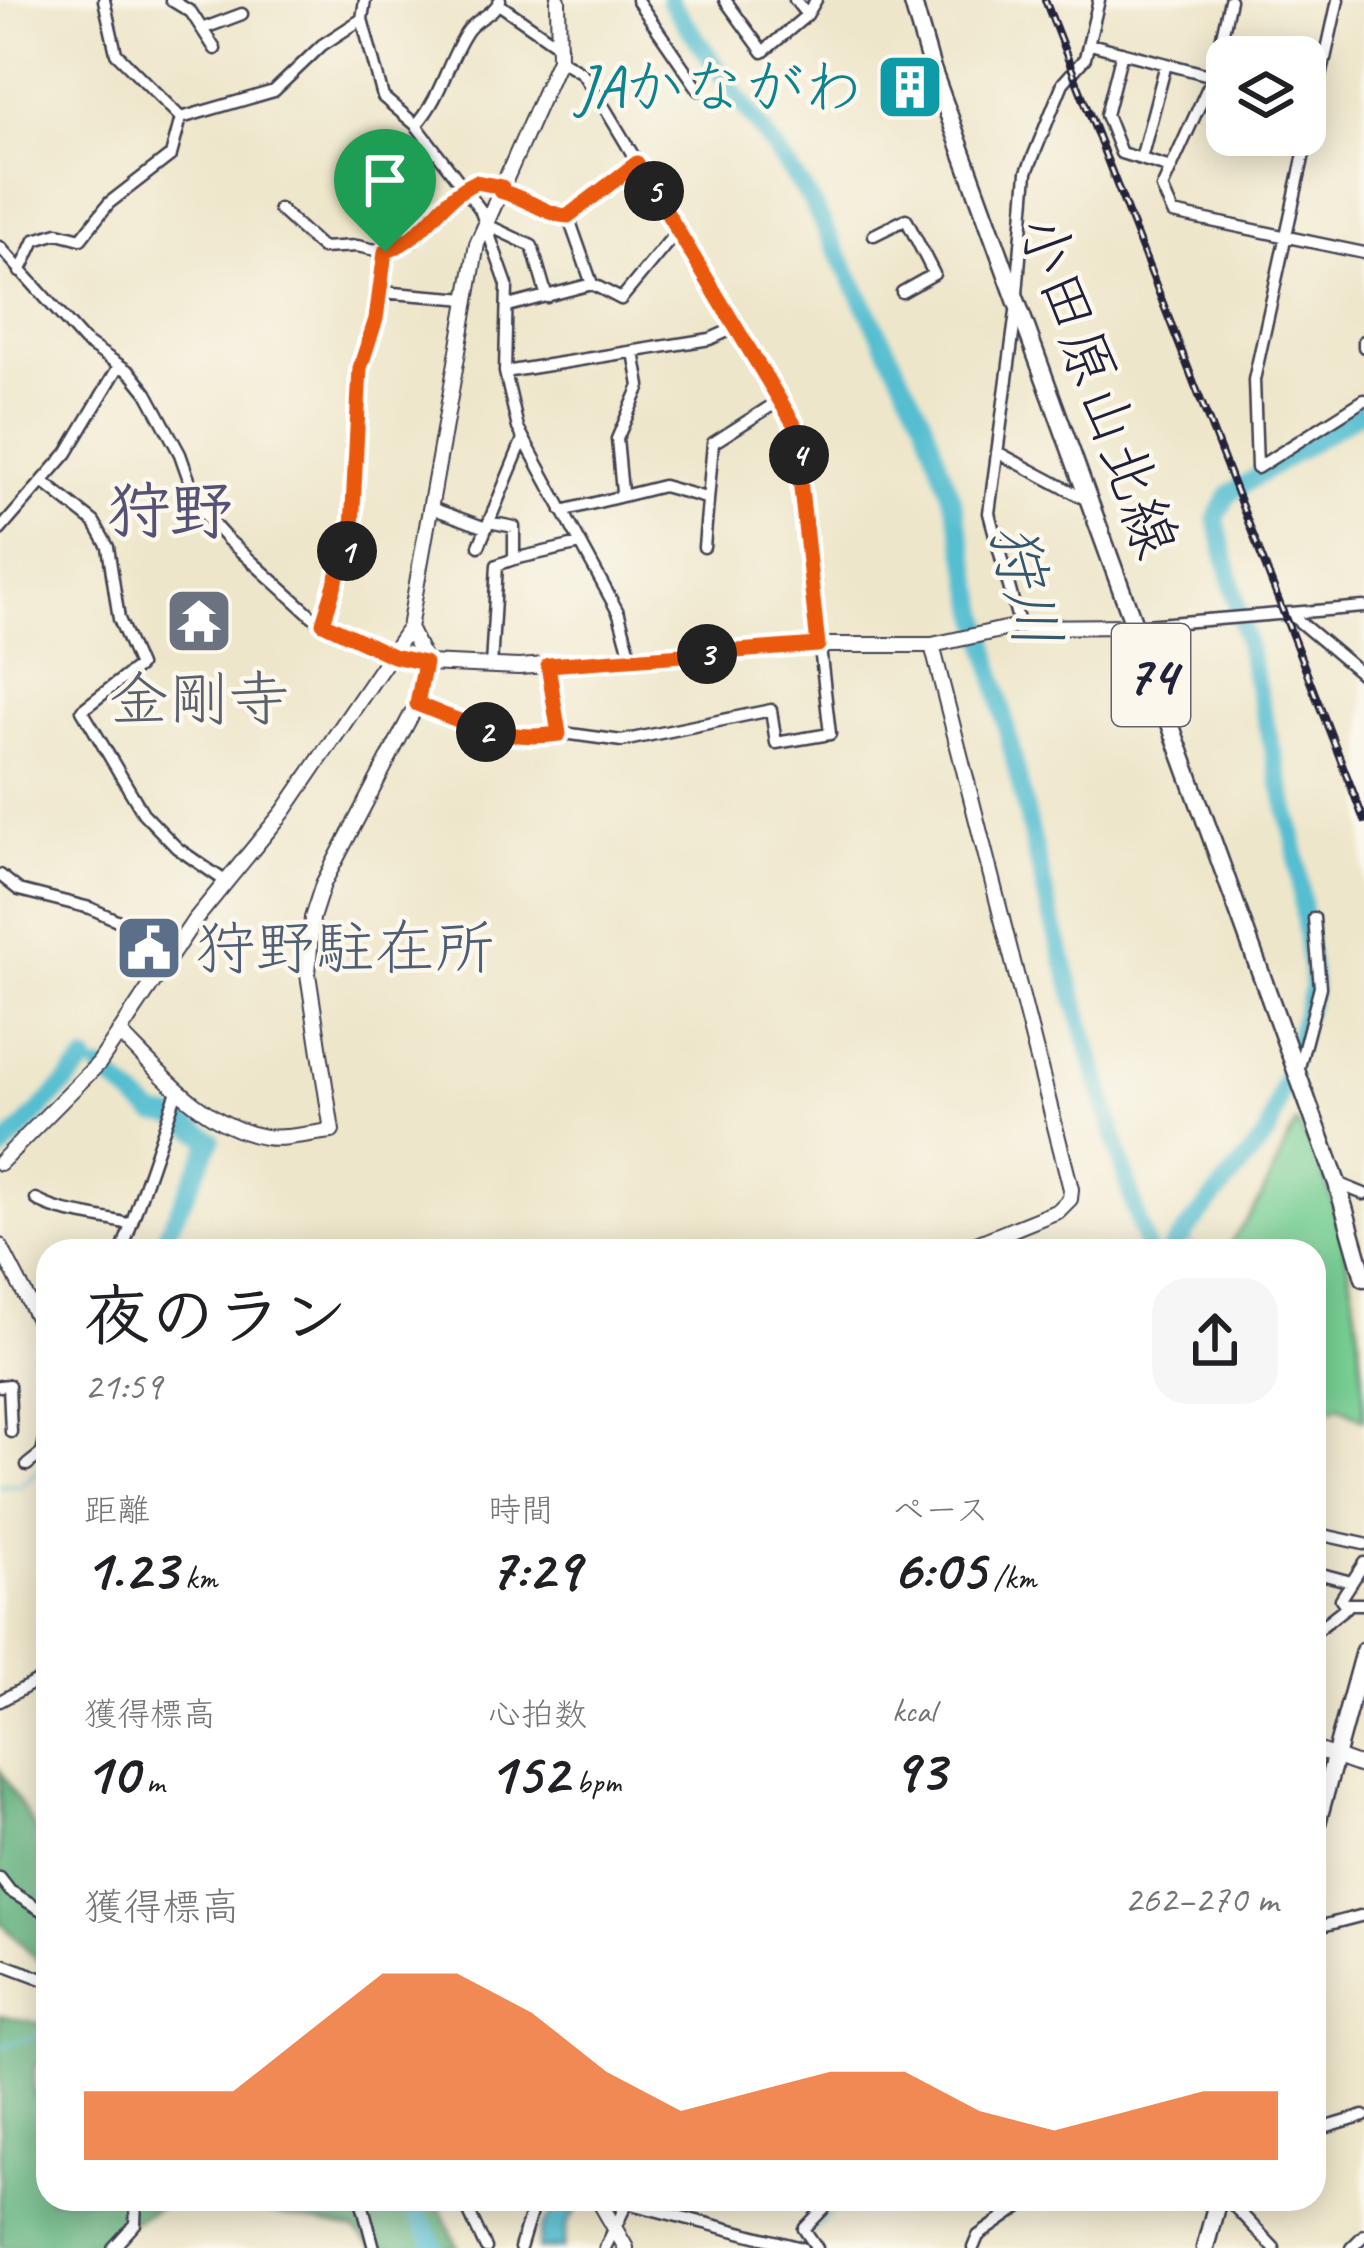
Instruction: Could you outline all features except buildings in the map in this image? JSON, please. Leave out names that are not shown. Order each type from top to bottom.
[{"type":"main road","name":"小田原山北線","points":[[912,0],[931,66],[1298,1071],[1364,1278]]},
{"type":"main road","points":[[1326,1789],[1360,1688],[1364,1651]]},
{"type":"main road","points":[[1205,2248],[1220,2211]]},
{"type":"street","points":[[104,0],[116,53],[181,118]]},
{"type":"street","points":[[171,0],[191,12],[214,49]]},
{"type":"street","points":[[364,0],[362,19],[383,98],[416,125],[467,186],[485,224],[507,285],[506,372],[523,439],[619,614],[632,660]]},
{"type":"street","points":[[0,1163],[81,1084],[225,881],[284,811],[410,628],[485,224],[560,53],[558,0]]},
{"type":"street","points":[[637,0],[699,90]]},
{"type":"street","points":[[725,0],[763,52],[807,15],[816,0]]},
{"type":"street","points":[[796,0],[807,15]]},
{"type":"street","points":[[1017,627],[989,513],[1017,299],[1027,172],[1063,83],[1090,44],[1100,0]]},
{"type":"street","points":[[1222,36],[1230,0]]},
{"type":"street","points":[[1338,0],[1254,380],[1257,468],[1364,400]]},
{"type":"street","points":[[416,125],[437,102],[466,33],[500,2],[583,73],[794,424],[830,734],[776,743],[772,710],[622,741],[559,734],[524,739],[488,733],[417,704]]},
{"type":"street","points":[[202,29],[242,14]]},
{"type":"street","points":[[181,118],[274,91],[322,45],[362,19]]},
{"type":"street","points":[[1090,44],[1206,74]]},
{"type":"street","points":[[1121,52],[1106,115],[1121,153],[1171,168]]},
{"type":"street","points":[[1141,158],[1166,64]]},
{"type":"street","points":[[1206,91],[1162,188],[1173,213],[1364,253]]},
{"type":"street","points":[[20,272],[35,240],[58,233],[81,239],[109,203],[171,155],[181,118]]},
{"type":"street","points":[[568,216],[637,163]]},
{"type":"street","points":[[467,186],[501,189],[568,216],[592,284],[621,299],[678,230]]},
{"type":"street","points":[[279,209],[322,248],[357,245],[385,252],[413,242],[467,186]]},
{"type":"street","points":[[874,235],[906,219],[934,274],[902,292]]},
{"type":"street","points":[[485,224],[532,246],[547,297]]},
{"type":"street","points":[[0,247],[84,341],[131,373],[162,418],[199,508],[323,623],[393,656],[425,663],[548,665],[818,645],[936,645],[1017,627],[1133,626],[1364,607]]},
{"type":"street","points":[[323,623],[352,529],[360,368],[385,252]]},
{"type":"street","points":[[508,306],[592,284]]},
{"type":"street","points":[[380,292],[468,299]]},
{"type":"street","points":[[506,372],[710,340],[737,328]]},
{"type":"street","points":[[622,492],[617,439],[640,386],[634,352]]},
{"type":"street","points":[[0,530],[86,426],[119,366]]},
{"type":"street","points":[[704,547],[712,443],[782,399]]},
{"type":"street","points":[[479,546],[523,439]]},
{"type":"street","points":[[997,452],[1089,501]]},
{"type":"street","points":[[44,482],[94,522],[108,547],[118,620],[139,666],[82,710],[143,813],[177,848],[225,881]]},
{"type":"street","points":[[562,511],[622,492],[663,486],[706,498]]},
{"type":"street","points":[[434,509],[488,525],[514,526],[514,559]]},
{"type":"street","points":[[491,666],[497,565],[580,544]]},
{"type":"street","points":[[1290,614],[1364,676]]},
{"type":"street","points":[[119,1032],[177,1090],[233,1127],[268,1138],[332,1131],[310,991],[312,918],[323,884],[417,704],[425,663],[410,628]]},
{"type":"street","points":[[936,645],[1072,1194],[1058,1211],[988,1239]]},
{"type":"street","points":[[548,665],[559,734]]},
{"type":"street","points":[[0,875],[19,890],[90,908],[177,947]]},
{"type":"street","points":[[1298,1071],[1320,987],[1314,918]]},
{"type":"street","points":[[126,1239],[177,1090]]},
{"type":"street","points":[[1337,1183],[1364,1194]]},
{"type":"street","points":[[36,1199],[48,1209],[78,1209],[131,1225]]},
{"type":"street","points":[[0,1246],[6,1274],[36,1320]]},
{"type":"street","points":[[0,1386],[9,1385],[11,1432]]},
{"type":"street","points":[[27,1466],[36,1458]]},
{"type":"street","points":[[1326,1536],[1364,1544]]},
{"type":"street","points":[[1347,1607],[1341,1599],[1364,1562]]},
{"type":"street","points":[[1326,1575],[1352,1582]]},
{"type":"street","points":[[1326,1623],[1347,1607],[1364,1604]]},
{"type":"street","points":[[0,1701],[36,1682]]},
{"type":"street","points":[[1326,1753],[1364,1767]]},
{"type":"street","points":[[0,1878],[10,1891],[36,1907]]},
{"type":"street","points":[[1326,1925],[1364,1915]]},
{"type":"street","points":[[0,1963],[36,1976]]},
{"type":"street","points":[[1326,2127],[1364,2116]]},
{"type":"street","points":[[113,2248],[135,2224],[136,2211]]},
{"type":"street","points":[[364,2211],[374,2248]]},
{"type":"street","points":[[469,2211],[486,2248]]},
{"type":"street","points":[[520,2248],[531,2211]]},
{"type":"street","points":[[606,2211],[626,2248]]},
{"type":"street","points":[[605,2248],[622,2211]]},
{"type":"street","points":[[658,2211],[802,2248]]},
{"type":"street","points":[[817,2248],[804,2230],[821,2211]]},
{"type":"street","points":[[973,2248],[978,2236],[1014,2211]]},
{"type":"street","points":[[1235,2211],[1274,2248]]},
{"type":"street","points":[[1351,2248],[1364,2234]]},
{"type":"green space","points":[[1296,1123],[1313,1151],[1339,1224],[1355,1308],[1364,1420],[1339,1406],[1326,1411],[1326,1239],[1233,1239],[1260,1200]]},
{"type":"green space","points":[[0,1770],[36,1831],[36,1959],[0,1922]]},
{"type":"green space","points":[[0,2015],[36,2023],[36,2211],[152,2211],[86,2248],[0,2248]]},
{"type":"green space","points":[[260,2211],[442,2211],[458,2248],[376,2248],[354,2229]]},
{"type":"water","points":[[552,2211],[576,2211],[567,2224],[563,2248],[538,2248],[541,2229]]},
{"type":"waterway","name":"狩川","points":[[669,0],[810,199],[924,420],[955,508],[1048,905],[1144,1239]]},
{"type":"waterway","points":[[1179,1239],[1268,1134],[1313,987],[1294,838],[1216,518],[1229,494],[1364,410]]},
{"type":"waterway","points":[[0,1152],[86,1062]]},
{"type":"waterway","points":[[101,1070],[154,1114],[176,1118],[212,1140],[164,1239]]},
{"type":"waterway","points":[[1186,1231],[1189,1239]]},
{"type":"waterway","points":[[0,1486],[22,1485],[36,1472]]},
{"type":"waterway","points":[[0,2047],[36,2036]]},
{"type":"waterway","points":[[416,2211],[436,2248]]},
{"type":"waterway","points":[[811,2233],[831,2211]]},
{"type":"railway","points":[[1045,0],[1364,820]]},
{"type":"place","name":"JAかながわ","points":[[910,87]]},
{"type":"place","name":"金剛寺","points":[[199,621]]},
{"type":"place","name":"狩野駐在所","points":[[149,948]]},
{"type":"district","name":"狩野","points":[[170,511]]},
{"type":"route","points":[[637,163],[794,424],[818,645],[548,665],[559,734],[524,739],[488,733],[417,704],[425,663],[393,656],[323,623],[352,529],[358,489],[360,368],[376,319],[385,252],[413,242],[440,209],[476,182],[502,187],[500,191],[538,201],[554,215],[568,216],[637,163]]}]
